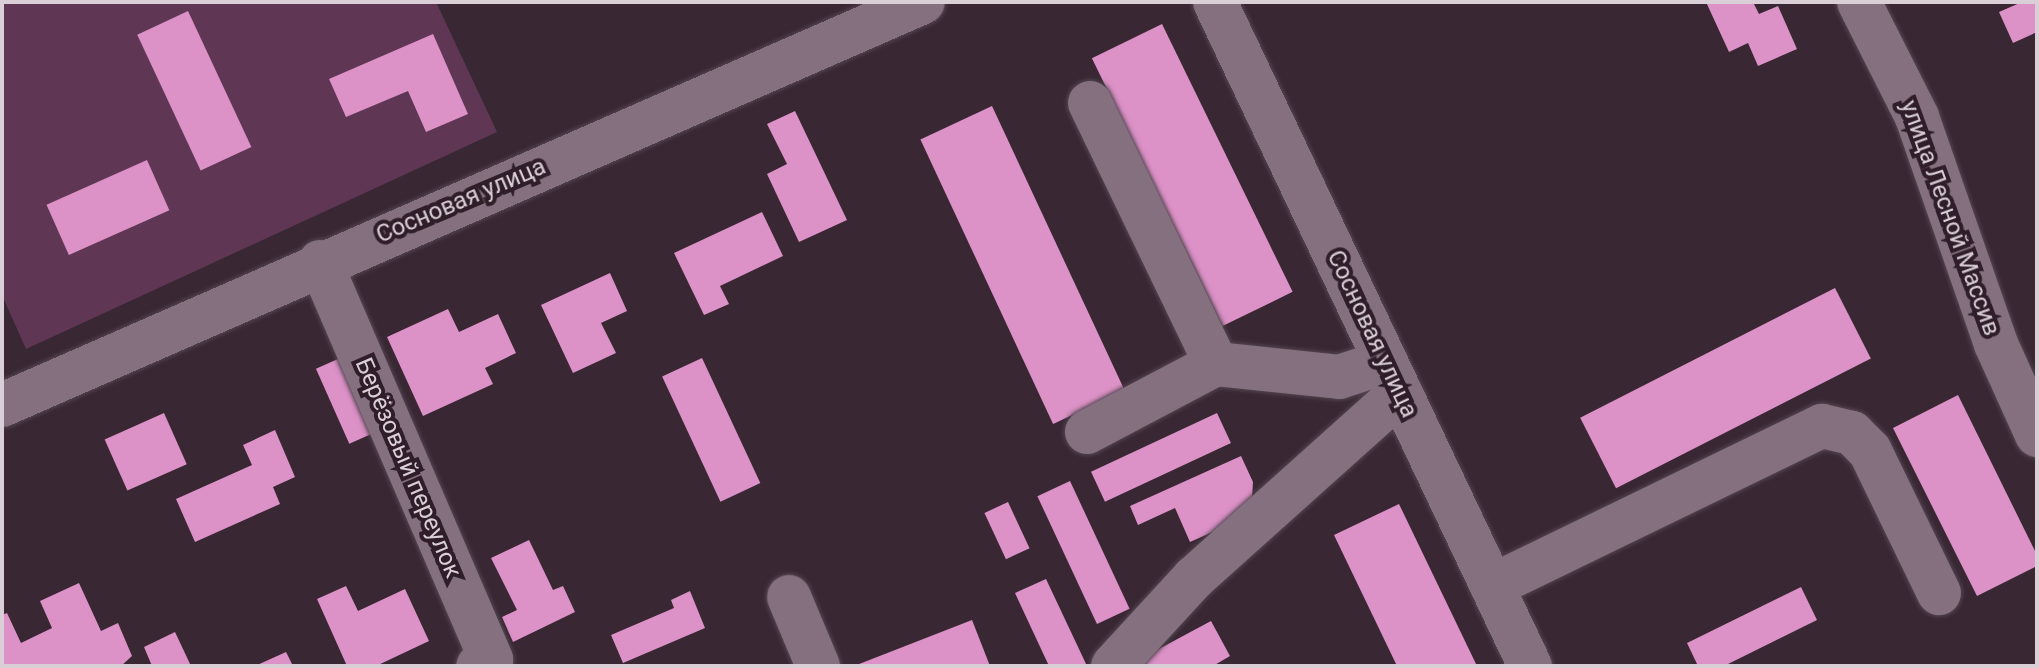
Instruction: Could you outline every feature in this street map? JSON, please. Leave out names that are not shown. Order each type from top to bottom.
[{"type":"street","name":"Сосновая улица","points":[[2,405],[320,262],[923,2]]},
{"type":"street","name":"Сосновая улица","points":[[1215,2],[1530,666]]},
{"type":"street","name":"улица Лесной Массив","points":[[1859,2],[1917,117],[1996,344],[2037,435]]},
{"type":"street","points":[[1090,103],[1216,364]]},
{"type":"street","name":"Берёзовый переулок","points":[[320,262],[491,660],[478,666]]},
{"type":"street","points":[[1087,432],[1216,364],[1339,377],[1393,378]]},
{"type":"street","points":[[1113,666],[1194,578],[1393,378]]},
{"type":"street","points":[[1492,586],[1822,426],[1852,433],[1870,451],[1939,593]]},
{"type":"street","points":[[789,597],[818,666]]},
{"type":"shaded area","points":[[2,2],[436,2],[497,132],[26,349],[2,295]]},
{"type":"building","points":[[1706,2],[1753,2],[1759,14],[1778,6],[1797,49],[1758,66],[1748,43],[1729,52]]},
{"type":"building","points":[[2022,2],[2037,2],[2037,32],[2013,43],[1999,12]]},
{"type":"building","points":[[188,11],[251,147],[201,171],[137,35]]},
{"type":"building","points":[[1162,24],[1293,292],[1223,326],[1092,58]]},
{"type":"building","points":[[433,34],[468,114],[426,132],[408,91],[346,117],[329,79]]},
{"type":"building","points":[[992,106],[1125,391],[1053,424],[920,139]]},
{"type":"building","points":[[795,111],[847,220],[799,242],[767,174],[787,164],[767,124]]},
{"type":"building","points":[[147,160],[169,210],[69,255],[47,205]]},
{"type":"building","points":[[762,212],[783,256],[720,286],[729,304],[704,315],[674,253]]},
{"type":"building","points":[[610,273],[627,311],[601,323],[616,353],[573,373],[541,305]]},
{"type":"building","points":[[1835,288],[1871,358],[1616,488],[1580,418]]},
{"type":"building","points":[[448,309],[459,332],[498,314],[516,353],[485,368],[493,384],[423,416],[387,337]]},
{"type":"building","points":[[347,355],[380,430],[349,444],[316,369]]},
{"type":"building","points":[[702,358],[760,483],[720,502],[662,377]]},
{"type":"building","points":[[1958,395],[2037,555],[2037,566],[1977,596],[1893,428]]},
{"type":"building","points":[[164,413],[187,464],[127,491],[105,439]]},
{"type":"building","points":[[1217,413],[1231,443],[1105,502],[1091,472]]},
{"type":"building","points":[[275,430],[295,477],[273,487],[280,504],[195,542],[176,499],[252,465],[243,445]]},
{"type":"building","points":[[1241,456],[1253,482],[1251,515],[1190,542],[1175,508],[1138,525],[1130,506]]},
{"type":"building","points":[[1070,481],[1130,609],[1097,624],[1037,496]]},
{"type":"building","points":[[1008,502],[1030,548],[1006,559],[984,513]]},
{"type":"building","points":[[1399,504],[1477,666],[1397,666],[1334,535]]},
{"type":"building","points":[[529,540],[553,590],[563,586],[575,612],[513,642],[502,617],[517,610],[491,558]]},
{"type":"building","points":[[1046,579],[1087,666],[1049,666],[1015,593]]},
{"type":"building","points":[[79,583],[101,631],[118,623],[132,656],[121,666],[2,666],[2,615],[7,613],[21,643],[52,628],[40,601]]},
{"type":"building","points":[[346,586],[358,611],[405,589],[429,641],[376,666],[347,666],[317,599]]},
{"type":"building","points":[[1801,587],[1817,620],[1724,666],[1698,666],[1687,643]]},
{"type":"building","points":[[690,591],[705,628],[623,663],[611,635],[674,608],[671,600]]},
{"type":"building","points":[[972,620],[990,666],[854,666]]},
{"type":"building","points":[[1211,621],[1230,656],[1213,666],[1127,666]]},
{"type":"building","points":[[175,632],[191,666],[152,666],[144,647]]},
{"type":"building","points":[[286,652],[293,666],[255,666]]}]
